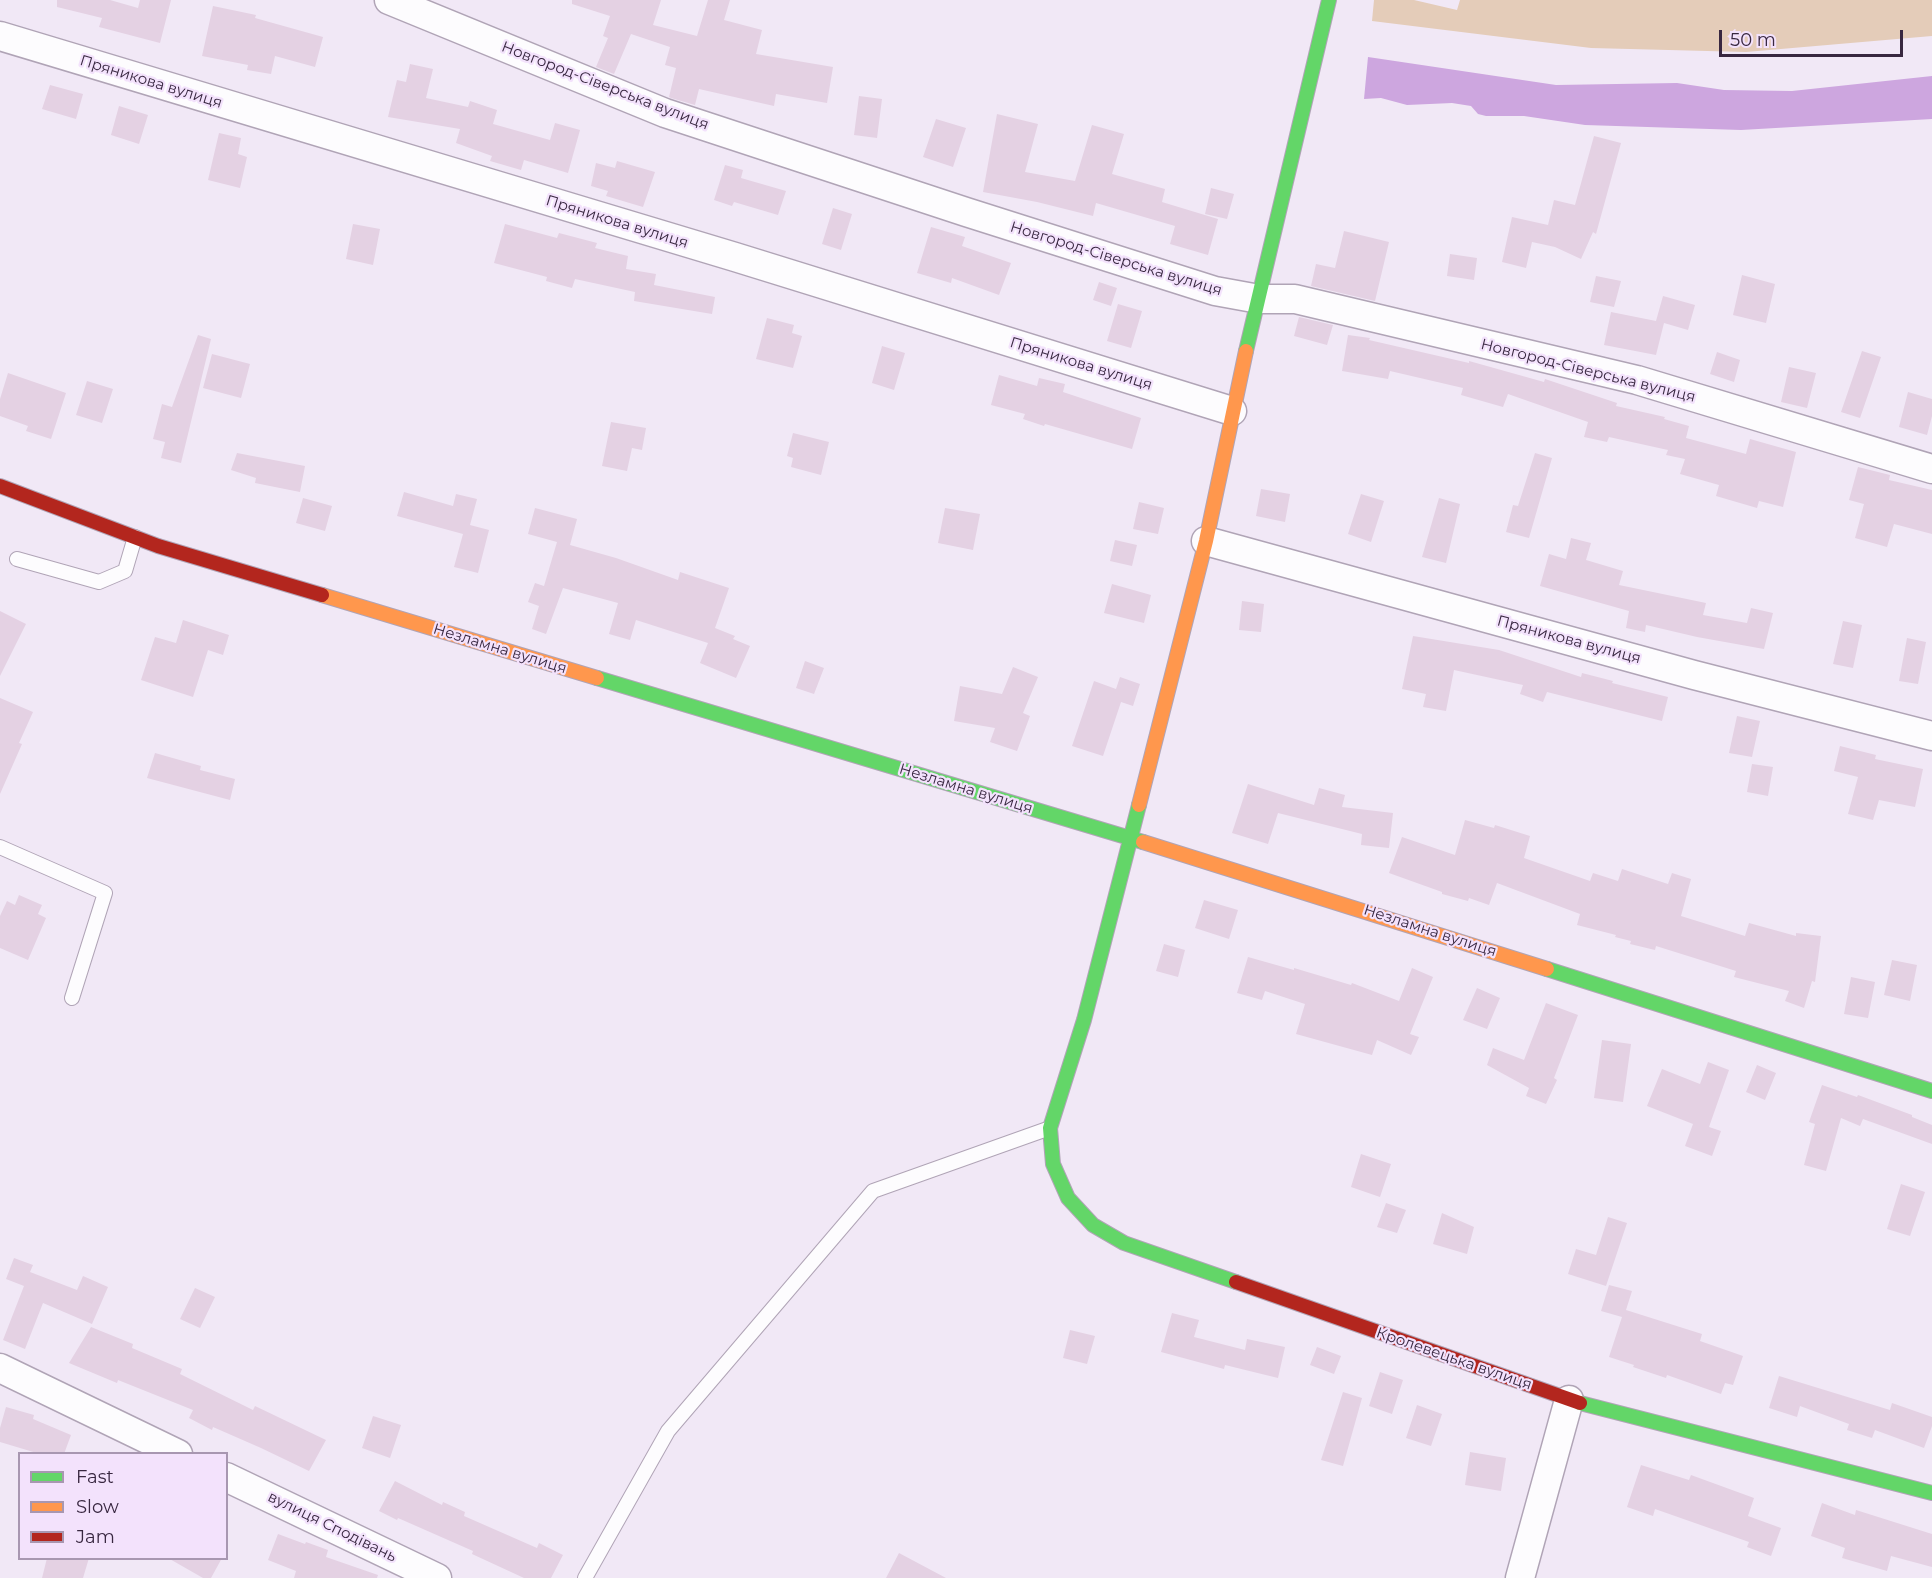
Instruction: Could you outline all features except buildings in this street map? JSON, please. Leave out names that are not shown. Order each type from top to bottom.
[{"type":"street","name":"Новгород-Сіверська вулиця","points":[[389,0],[665,112],[966,212],[1215,291],[1259,298],[1295,299],[1637,380],[1932,469]]},
{"type":"street","points":[[1050,1128],[1084,1020],[1206,540],[1232,411],[1329,0]]},
{"type":"street","name":"Пряникова вулиця","points":[[0,36],[735,257],[1232,411]]},
{"type":"street","name":"Незламна вулиця","points":[[0,486],[158,546],[1252,875],[1932,1091]]},
{"type":"street","name":"Пряникова вулиця","points":[[1206,540],[1694,675],[1932,736]]},
{"type":"street","name":"Кролевецька вулиця","points":[[1050,1128],[1053,1164],[1068,1198],[1093,1225],[1125,1243],[1569,1400],[1932,1493]]},
{"type":"street","points":[[0,1368],[174,1452]]},
{"type":"street","points":[[1520,1578],[1569,1400]]},
{"type":"street","name":"вулиця Сподівань","points":[[228,1478],[437,1578]]},
{"type":"lane","points":[[17,559],[99,582],[125,571],[135,537]]},
{"type":"lane","points":[[0,847],[105,893],[72,998]]},
{"type":"lane","points":[[585,1578],[668,1431],[873,1191],[1050,1128]]},
{"type":"shaded area","points":[[1374,0],[1414,0],[1457,10],[1460,0],[1932,0],[1932,36],[1746,52],[1591,48],[1372,21]]},
{"type":"shaded area","points":[[1368,57],[1556,85],[1677,83],[1724,90],[1792,91],[1932,76],[1932,119],[1741,130],[1585,125],[1524,116],[1486,116],[1478,114],[1471,106],[1452,103],[1407,105],[1381,98],[1364,99]]},
{"type":"traffic: fast","points":[[1246,351],[1329,0]]},
{"type":"traffic: fast","points":[[597,678],[1143,842]]},
{"type":"traffic: fast","points":[[1139,805],[1084,1020],[1050,1128],[1053,1164],[1068,1198],[1093,1225],[1124,1243],[1236,1282]]},
{"type":"traffic: fast","points":[[1547,969],[1932,1091]]},
{"type":"traffic: fast","points":[[1580,1403],[1932,1493]]},
{"type":"traffic: slow","points":[[1139,805],[1206,541],[1246,351]]},
{"type":"traffic: slow","points":[[322,595],[597,678]]},
{"type":"traffic: slow","points":[[1143,842],[1547,969]]},
{"type":"traffic: jam","points":[[0,486],[158,546],[322,595]]},
{"type":"traffic: jam","points":[[1236,1282],[1580,1403]]}]
